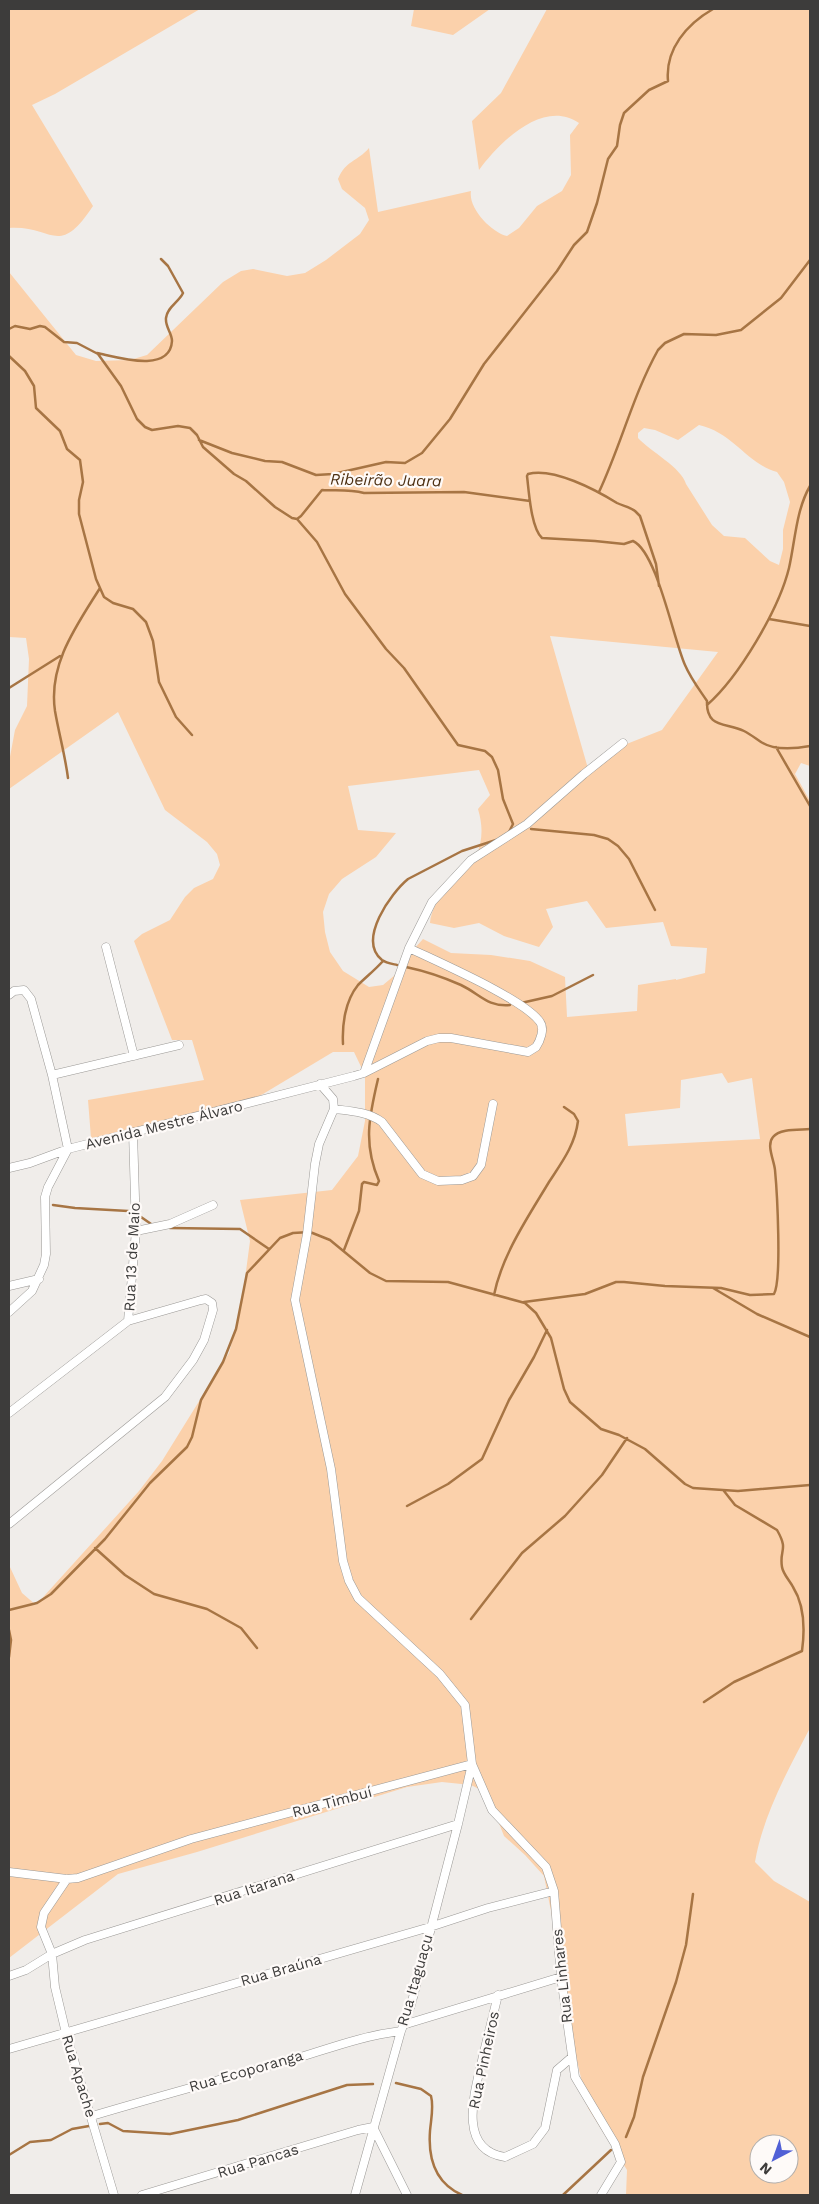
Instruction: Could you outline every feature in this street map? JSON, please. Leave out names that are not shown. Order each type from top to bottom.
[{"type":"street","points":[[364,1073],[409,948],[432,902],[464,866],[478,855],[528,824],[584,774],[624,743]]},
{"type":"street","points":[[106,947],[134,1056]]},
{"type":"street","name":"Avenida Mestre Álvaro","points":[[9,1168],[30,1163],[68,1149],[364,1073],[427,1041],[439,1038],[451,1038],[528,1052],[536,1048],[539,1043],[541,1024],[523,1007],[409,948]]},
{"type":"street","points":[[9,995],[19,989],[28,993],[31,999],[52,1075],[68,1149],[48,1186],[45,1197],[46,1254],[39,1279],[23,1301],[9,1312]]},
{"type":"street","points":[[52,1075],[179,1045]]},
{"type":"street","points":[[320,1084],[333,1100],[334,1108],[318,1149],[307,1234],[296,1293],[296,1307],[331,1469],[343,1561],[349,1581],[358,1598],[440,1674],[464,1705],[472,1764]]},
{"type":"street","points":[[334,1108],[361,1112],[382,1122],[417,1170],[438,1181],[462,1180],[473,1176],[481,1165],[493,1104]]},
{"type":"street","name":"Rua 13 de Maio","points":[[9,1413],[128,1321],[136,1231],[133,1132]]},
{"type":"street","points":[[136,1231],[170,1224],[213,1205]]},
{"type":"street","points":[[9,1286],[39,1279]]},
{"type":"street","points":[[9,1524],[165,1397],[188,1367],[204,1340],[213,1310],[212,1303],[206,1299],[201,1300],[128,1321]]},
{"type":"street","name":"Rua Itaguaçu","points":[[355,2195],[402,2028],[411,2005],[472,1764]]},
{"type":"street","name":"Rua Timbuí","points":[[9,1872],[67,1879],[78,1878],[191,1839],[472,1764]]},
{"type":"street","name":"Rua Linhares","points":[[472,1764],[492,1810],[546,1867],[554,1891],[562,1977],[575,2077],[614,2144],[621,2162],[601,2195]]},
{"type":"street","name":"Rua Itarana","points":[[9,1976],[26,1970],[52,1954],[86,1940],[458,1824]]},
{"type":"street","name":"Rua Apache","points":[[67,1879],[44,1913],[41,1928],[52,1954],[55,1987],[66,2033],[114,2195]]},
{"type":"street","name":"Rua Braúna","points":[[9,2049],[430,1927],[488,1908],[554,1891]]},
{"type":"street","name":"Rua Ecoporanga","points":[[92,2116],[216,2079],[295,2058],[344,2042],[402,2028],[498,1995],[562,1977]]},
{"type":"street","name":"Rua Pinheiros","points":[[498,1995],[474,2094],[472,2116],[477,2138],[489,2153],[505,2157],[533,2144],[544,2128],[557,2070],[572,2057]]},
{"type":"street","points":[[374,2127],[406,2195]]},
{"type":"street","name":"Rua Pancas","points":[[142,2195],[358,2130],[374,2127]]},
{"type":"shaded area","points":[[9,9],[200,9],[55,94],[32,105],[93,206],[81,222],[63,235],[54,236],[24,228],[9,228]]},
{"type":"shaded area","points":[[414,9],[490,9],[453,35],[411,26]]},
{"type":"shaded area","points":[[547,9],[810,9],[810,766],[801,763],[795,774],[810,801],[810,1728],[770,1810],[755,1862],[774,1881],[810,1902],[810,2195],[626,2195],[627,2170],[588,2108],[564,2005],[554,1926],[544,1876],[504,1836],[493,1808],[483,1791],[471,1785],[442,1782],[407,1787],[197,1852],[118,1874],[9,1958],[9,1565],[22,1593],[36,1605],[139,1491],[162,1461],[229,1353],[241,1309],[250,1241],[240,1200],[332,1190],[358,1156],[365,1121],[365,1075],[354,1052],[333,1052],[263,1094],[226,1112],[178,1126],[91,1138],[88,1100],[204,1080],[192,1040],[172,1040],[134,941],[142,934],[170,920],[185,897],[194,888],[213,879],[220,865],[217,854],[207,842],[165,810],[118,712],[9,789],[9,762],[15,730],[27,706],[29,659],[26,638],[9,637],[9,272],[76,355],[96,361],[130,360],[147,355],[223,282],[241,271],[253,269],[287,276],[305,273],[326,260],[360,234],[369,220],[365,208],[342,189],[338,179],[348,165],[369,148],[378,212],[471,191],[473,205],[477,212],[494,230],[507,236],[519,228],[537,206],[562,191],[571,175],[570,135],[579,123],[565,117],[551,116],[537,120],[523,127],[510,137],[479,170],[472,121],[501,93]],"holes":[[[699,425],[711,429],[731,441],[757,462],[777,472],[784,482],[790,502],[783,530],[783,549],[779,565],[770,561],[745,538],[724,536],[712,525],[679,472],[638,438],[638,433],[644,428],[655,430],[678,440]],[[550,636],[718,652],[662,730],[619,747],[589,772]],[[479,770],[490,795],[478,809],[482,833],[480,844],[476,856],[441,896],[432,914],[430,923],[454,928],[479,923],[504,936],[539,947],[553,927],[546,909],[587,901],[606,928],[663,922],[671,946],[707,948],[705,973],[676,980],[638,985],[637,1011],[567,1017],[565,977],[530,961],[491,955],[451,953],[423,939],[404,960],[395,975],[383,985],[369,987],[343,971],[330,952],[325,932],[323,912],[329,894],[342,879],[376,857],[396,833],[358,830],[348,786]],[[722,1073],[728,1083],[752,1078],[760,1139],[628,1146],[625,1114],[680,1108],[681,1080]]]},
{"type":"waterway","points":[[199,440],[232,453],[265,461],[282,462],[316,475],[333,474],[386,462],[405,463],[422,453],[450,419],[484,364],[557,271],[574,245],[587,232],[597,203],[608,159],[617,146],[624,113],[649,90],[668,81],[668,69],[674,48],[687,30],[703,15],[713,9]]},
{"type":"waterway","points":[[97,353],[141,361],[162,357],[169,351],[172,341],[166,318],[183,293],[168,266],[161,259]]},
{"type":"waterway","points":[[599,492],[641,385],[658,350],[665,343],[684,334],[716,335],[741,330],[781,298],[810,260]]},
{"type":"waterway","name":"Ribeirão Juara","points":[[9,329],[15,326],[30,329],[40,326],[45,327],[64,342],[77,343],[98,354],[121,386],[137,419],[145,427],[152,430],[178,426],[190,428],[197,435],[203,447],[234,474],[246,481],[275,507],[292,518],[297,519]]},
{"type":"waterway","points":[[9,356],[25,371],[34,386],[36,408],[60,431],[67,449],[80,460],[83,482],[79,500],[79,514],[96,579],[104,597],[113,603],[133,609],[146,622],[153,641],[159,682],[176,717],[192,735]]},
{"type":"waterway","name":"Ribeirão Juara","points":[[659,586],[656,564],[640,516],[635,511],[574,481],[550,474],[528,474],[531,509],[535,526],[542,538],[624,544],[633,541],[642,548],[650,561],[657,578],[664,597],[685,665],[707,701],[710,716],[714,720],[744,731],[772,747],[810,746]]},
{"type":"waterway","points":[[707,705],[732,678],[756,641],[776,603],[789,568],[796,526],[805,495],[810,486]]},
{"type":"waterway","name":"Ribeirão Juara","points":[[297,519],[322,490],[364,493],[464,492],[530,501]]},
{"type":"waterway","points":[[297,519],[317,542],[345,594],[386,649],[404,668],[458,745],[485,751],[492,757],[498,770],[503,799],[513,824],[509,832]]},
{"type":"waterway","points":[[68,778],[55,711],[56,677],[66,646],[100,588]]},
{"type":"waterway","points":[[769,619],[810,626]]},
{"type":"waterway","points":[[9,688],[60,656]]},
{"type":"waterway","points":[[776,747],[810,806]]},
{"type":"waterway","points":[[531,829],[594,835],[608,839],[618,846],[629,859],[655,910]]},
{"type":"waterway","points":[[397,965],[382,960],[375,951],[373,941],[379,917],[393,895],[408,879],[462,851],[496,840]]},
{"type":"waterway","points":[[343,1044],[344,1021],[350,998],[358,985],[383,961]]},
{"type":"waterway","points":[[406,967],[454,982],[489,1002],[510,1005]]},
{"type":"waterway","points":[[521,1003],[552,996],[593,975]]},
{"type":"waterway","points":[[344,1250],[359,1211],[362,1184],[364,1182],[377,1185],[379,1181],[374,1168],[369,1142],[370,1118],[378,1079]]},
{"type":"waterway","points":[[494,1295],[509,1251],[574,1138],[578,1121],[574,1114],[564,1107]]},
{"type":"waterway","points":[[524,1302],[585,1294],[616,1282],[721,1288],[750,1295],[774,1294],[778,1272],[778,1235],[776,1181],[770,1144],[773,1137],[780,1132],[810,1129]]},
{"type":"waterway","points":[[53,1205],[128,1211]]},
{"type":"waterway","points":[[141,1217],[154,1226]]},
{"type":"waterway","points":[[170,1228],[240,1229],[269,1249]]},
{"type":"waterway","points":[[9,1610],[37,1603],[51,1594],[105,1539],[150,1483],[187,1447],[192,1437],[201,1400],[223,1362],[236,1329],[247,1273],[280,1238],[293,1233],[310,1232],[330,1240],[370,1273],[386,1281],[448,1282],[525,1303],[536,1313],[551,1338],[564,1389],[570,1402],[601,1429],[619,1435],[645,1449],[685,1484],[693,1488],[738,1491],[810,1485]]},
{"type":"waterway","points":[[713,1288],[757,1314],[810,1337]]},
{"type":"waterway","points":[[407,1506],[448,1484],[482,1459],[509,1400],[547,1330]]},
{"type":"waterway","points":[[471,1619],[522,1553],[565,1516],[602,1475],[627,1438]]},
{"type":"waterway","points":[[704,1702],[734,1682],[802,1651],[803,1643],[804,1626],[802,1610],[797,1594],[783,1570],[781,1537],[777,1530],[735,1505],[724,1491]]},
{"type":"waterway","points":[[95,1548],[125,1575],[154,1594],[207,1609],[241,1628],[257,1648]]},
{"type":"waterway","points":[[9,1630],[11,1640],[9,1657]]},
{"type":"waterway","points":[[626,2137],[634,2117],[643,2077],[676,1982],[686,1945],[693,1894]]},
{"type":"waterway","points":[[396,2083],[421,2089],[431,2096],[430,2151],[432,2160],[439,2177],[445,2184],[462,2195]]},
{"type":"waterway","points":[[100,2124],[108,2123],[123,2131],[170,2134],[238,2120],[347,2085],[373,2084]]},
{"type":"waterway","points":[[9,2155],[30,2142],[51,2140],[72,2129],[89,2126]]},
{"type":"waterway","points":[[563,2195],[611,2150]]}]
